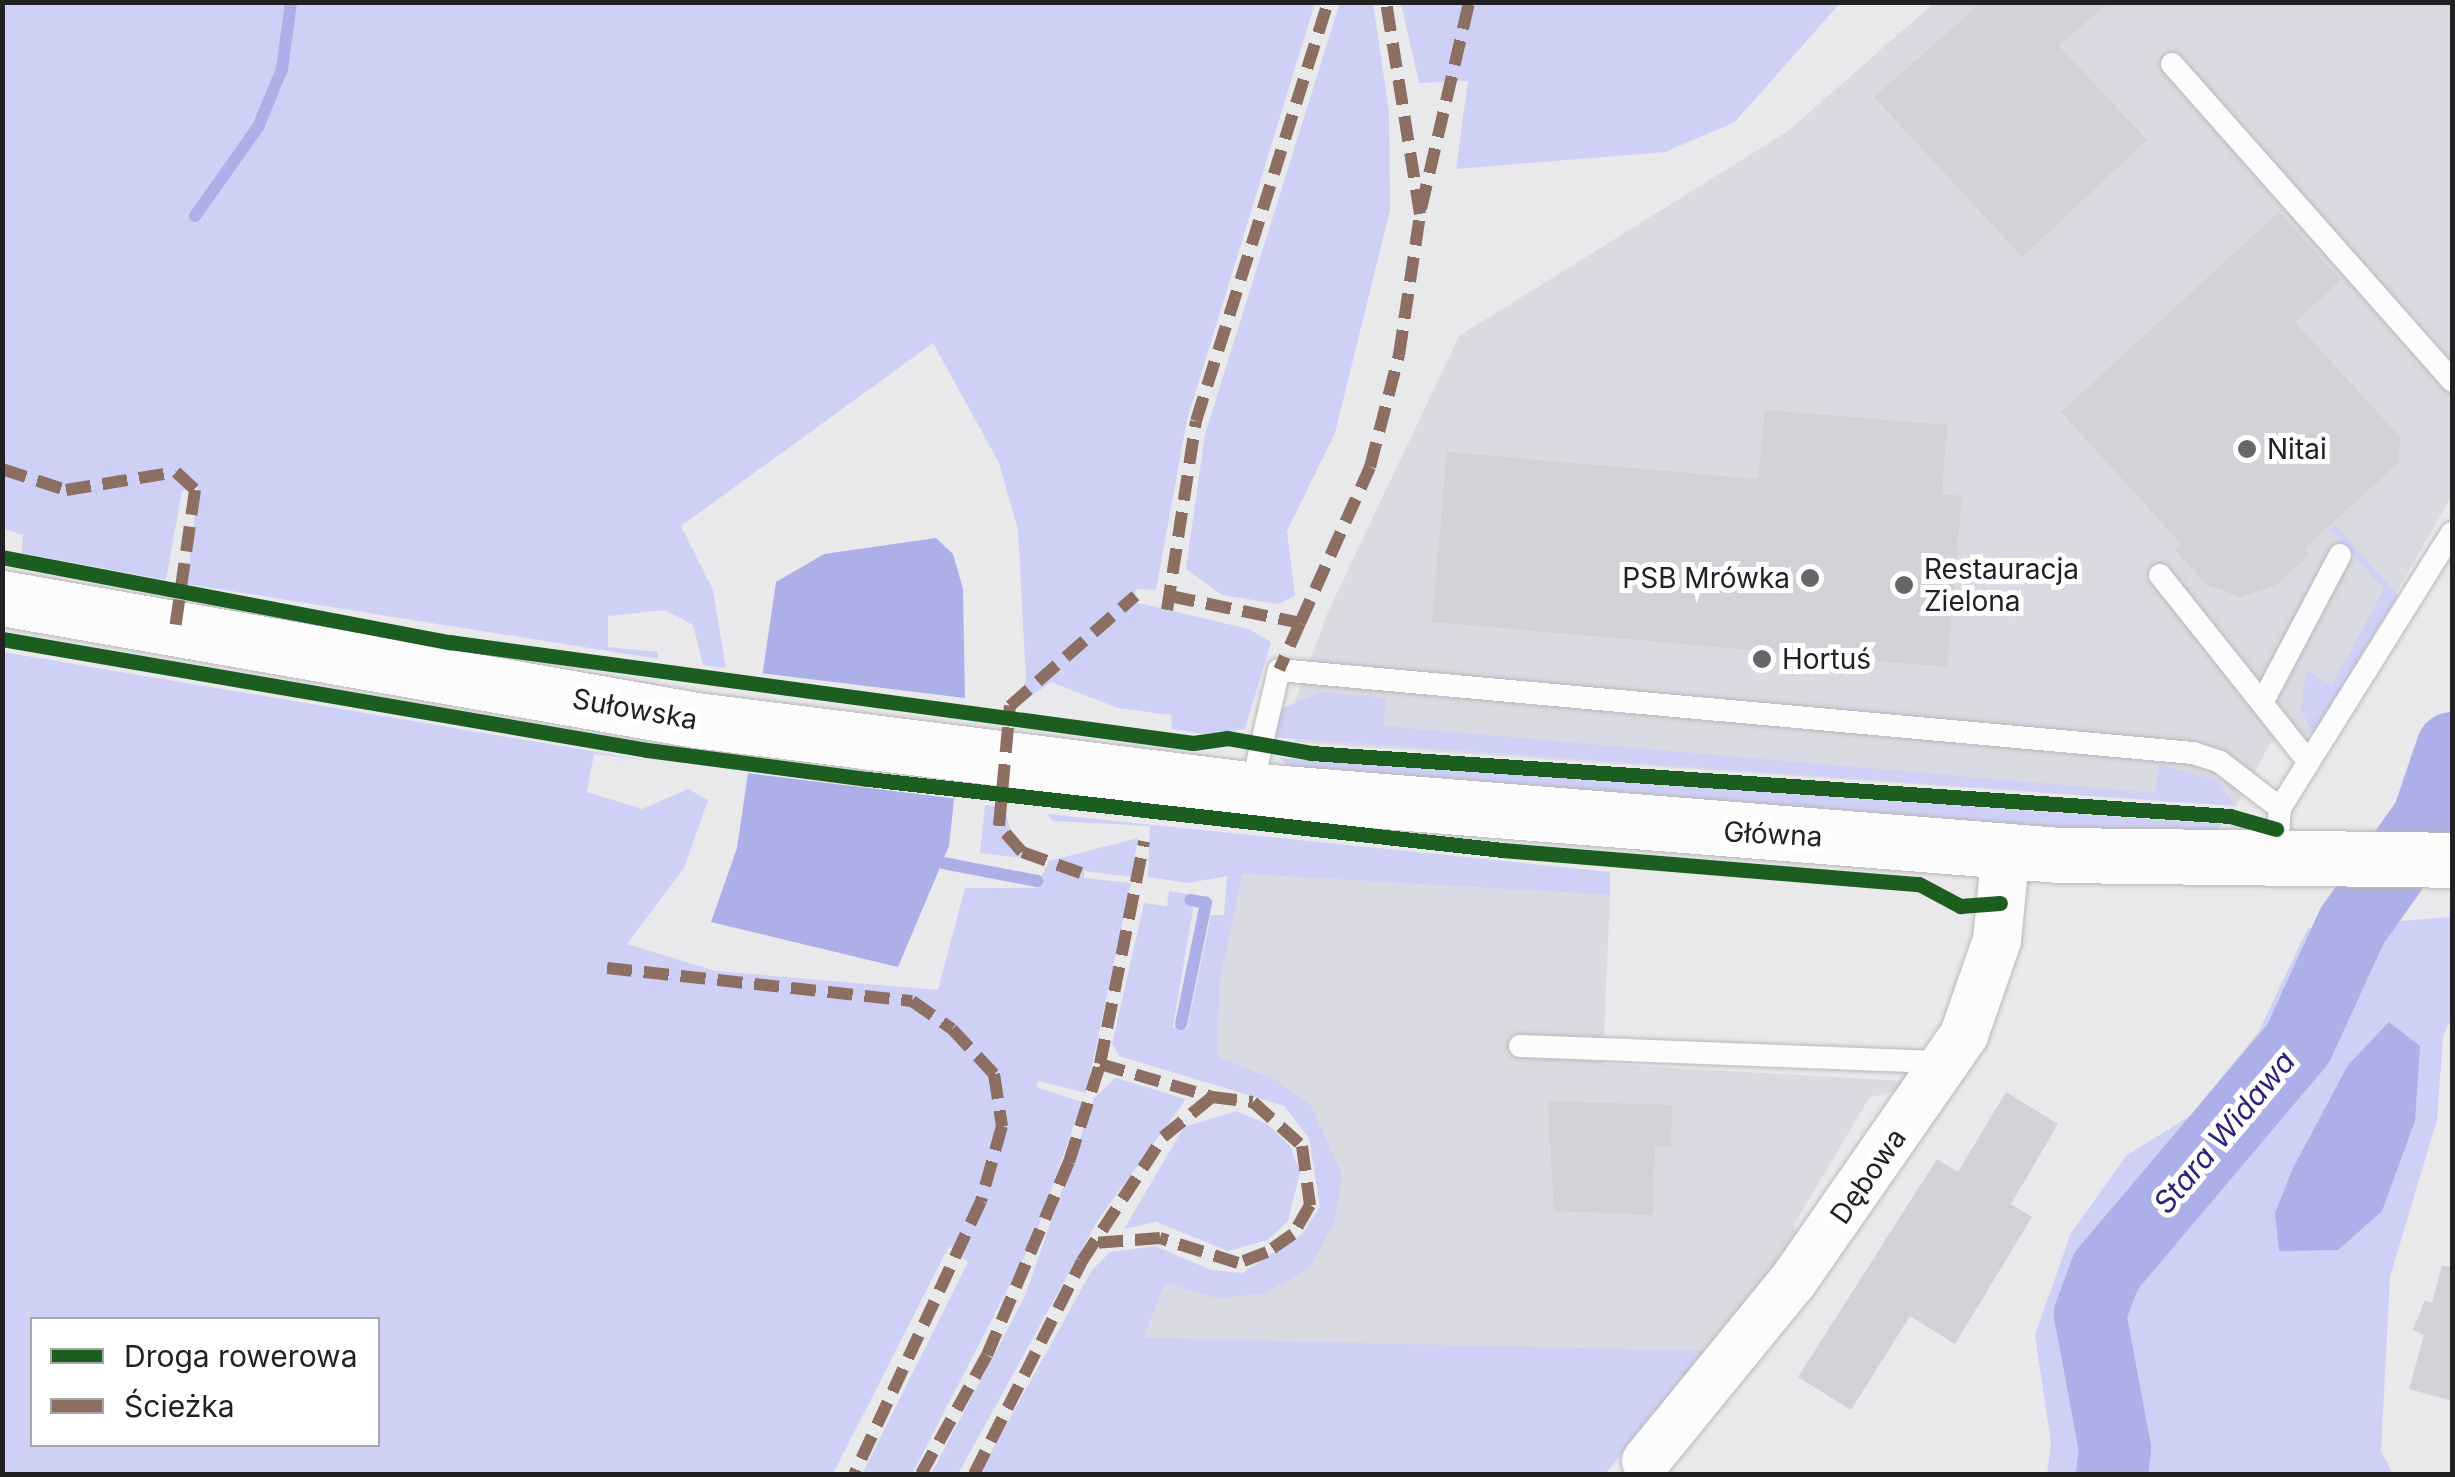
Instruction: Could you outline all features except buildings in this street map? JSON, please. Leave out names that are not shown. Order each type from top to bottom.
[{"type":"main road","name":"Sułowska","points":[[2,598],[696,720],[1261,791]]},
{"type":"main road","name":"Główna","points":[[1261,791],[2006,850],[2276,863],[2452,860]]},
{"type":"street","name":"Dębowa","points":[[1641,1468],[1792,1281],[1948,1062],[1997,940],[2006,850]]},
{"type":"lane","points":[[2172,64],[2452,382]]},
{"type":"lane","points":[[2276,863],[2280,808],[2452,533]]},
{"type":"lane","points":[[2263,700],[2340,555]]},
{"type":"lane","points":[[2160,575],[2310,762]]},
{"type":"lane","points":[[1261,791],[1280,670],[1348,680],[2193,754],[2220,762],[2280,808]]},
{"type":"lane","points":[[1520,1046],[1948,1062]]},
{"type":"shaded area","points":[[1373,2],[1389,112],[1390,210],[1335,433],[1287,531],[1295,596],[1278,604],[1222,595],[1186,569],[1205,434],[1339,5]]},
{"type":"shaded area","points":[[1401,2],[1840,3],[1735,122],[1665,152],[1456,169],[1468,81],[1419,83]]},
{"type":"shaded area","points":[[2,3],[1315,3],[1187,420],[1156,590],[1136,589],[1134,602],[1249,629],[1271,642],[1245,729],[1210,735],[1172,729],[1171,715],[1118,708],[1051,682],[1016,707],[1026,680],[1018,530],[999,463],[933,343],[681,526],[713,590],[726,668],[703,665],[693,625],[665,610],[608,616],[608,647],[658,652],[658,659],[187,584],[198,486],[182,491],[166,580],[22,553],[23,535],[2,528]]},
{"type":"shaded area","points":[[1934,3],[2452,3],[2452,496],[2314,734],[2271,742],[2236,806],[1294,742],[1295,701],[1328,612],[1459,336],[1788,131]]},
{"type":"shaded area","points":[[2335,525],[2398,595],[2314,734],[2301,709],[2306,671],[2332,685],[2384,589],[2330,529]]},
{"type":"shaded area","points":[[936,538],[953,554],[963,589],[965,700],[949,846],[898,967],[711,922],[737,848],[776,582],[824,554]]},
{"type":"shaded area","points":[[3,652],[644,760],[594,754],[587,792],[642,809],[688,789],[708,800],[684,868],[627,944],[716,971],[938,990],[965,888],[1036,888],[1049,861],[1138,838],[1131,877],[1084,871],[1084,878],[1131,883],[1086,1093],[1038,1081],[1036,1087],[1082,1102],[1035,1236],[912,1474],[862,1474],[968,1262],[949,1246],[833,1474],[3,1474]]},
{"type":"shaded area","points":[[1322,692],[1385,698],[1384,726],[2155,793],[2159,765],[2216,779],[2236,806],[1269,737],[1277,710]]},
{"type":"shaded area","points":[[1279,758],[2223,824],[2205,839],[1298,772]]},
{"type":"shaded area","points":[[985,805],[1005,808],[1012,839],[1032,859],[980,853]]},
{"type":"shaded area","points":[[1047,814],[1610,872],[1610,895],[1243,874],[1220,980],[1217,1056],[1276,1080],[1311,1106],[1342,1174],[1335,1221],[1310,1268],[1263,1294],[1215,1298],[1165,1283],[1144,1338],[1710,1351],[1605,1474],[979,1474],[1092,1270],[1110,1252],[1155,1246],[1211,1270],[1242,1273],[1302,1234],[1320,1207],[1309,1138],[1284,1106],[1119,1056],[1112,1044],[1144,903],[1167,906],[1169,891],[1187,894],[1193,910],[1173,1027],[1187,1029],[1211,915],[1224,915],[1227,876],[1188,883],[1148,877],[1150,826],[1053,821]]},
{"type":"shaded area","points":[[1243,874],[1610,895],[1603,1064],[1906,1081],[1904,1088],[1869,1098],[1794,1225],[1796,1239],[1710,1351],[1144,1339],[1165,1283],[1215,1298],[1310,1268],[1342,1174],[1276,1080],[1217,1056],[1220,980]]},
{"type":"shaded area","points":[[2452,917],[2452,1017],[2443,1036],[2437,1120],[2390,1277],[2381,1451],[2393,1474],[2047,1474],[2051,1443],[2035,1335],[2071,1233],[2126,1156],[2190,1116],[2258,1033],[2308,928]]},
{"type":"shaded area","points":[[2389,1022],[2420,1046],[2415,1121],[2382,1211],[2338,1250],[2279,1251],[2275,1213],[2293,1168],[2348,1065]]},
{"type":"shaded area","points":[[1116,1078],[1186,1099],[1098,1220],[958,1474],[931,1474],[1025,1296],[1094,1098]]},
{"type":"shaded area","points":[[1236,1111],[1267,1124],[1290,1146],[1300,1172],[1288,1221],[1268,1240],[1228,1251],[1156,1222],[1124,1229],[1184,1127]]},
{"type":"shaded area","points":[[1077,1469],[1583,1474],[1074,1474]]},
{"type":"pier","points":[[760,673],[970,699],[958,799],[748,773]]},
{"type":"waterway","points":[[195,216],[258,127],[282,69],[291,2]]},
{"type":"waterway","name":"Stara Widawa","points":[[2112,1474],[2115,1449],[2090,1314],[2106,1271],[2298,1044],[2352,926],[2428,819],[2452,748]]},
{"type":"waterway","points":[[943,863],[1037,881]]},
{"type":"waterway","points":[[1181,1024],[1206,903],[1190,900]]},
{"type":"marked path","points":[[1167,610],[1196,421],[1328,2]]},
{"type":"marked path","points":[[1300,623],[1370,467],[1399,355],[1420,214],[1386,2]]},
{"type":"marked path","points":[[1421,209],[1469,2]]},
{"type":"marked path","points":[[2,469],[66,490],[176,472],[195,490],[175,629]]},
{"type":"marked path","points":[[1081,873],[1022,852],[999,826],[1010,706],[1135,596]]},
{"type":"marked path","points":[[1170,596],[1300,623],[1279,670]]},
{"type":"marked path","points":[[921,1474],[987,1355],[1069,1162],[1100,1064],[1144,841]]},
{"type":"marked path","points":[[607,968],[912,1001],[952,1029],[994,1074],[1002,1126],[981,1201],[854,1474]]},
{"type":"marked path","points":[[1100,1064],[1212,1097]]},
{"type":"marked path","points":[[974,1474],[1082,1261],[1163,1137],[1212,1097],[1253,1102],[1302,1146],[1310,1205],[1293,1234],[1267,1252],[1238,1263],[1160,1238],[1094,1243]]},
{"type":"cycle path","points":[[2,557],[449,642],[1193,743],[1227,738],[1311,753],[2230,816],[2276,829]]},
{"type":"cycle path","points":[[2,639],[647,750],[868,779],[1502,850],[1919,884],[1960,906],[2000,903]]},
{"type":"place","name":"Nitai","points":[[2247,449]]},
{"type":"place","name":"PSB Mrówka","points":[[1810,578]]},
{"type":"place","name":"Restauracja Zielona","points":[[1904,585]]},
{"type":"place","name":"Hortuś","points":[[1762,659]]}]
